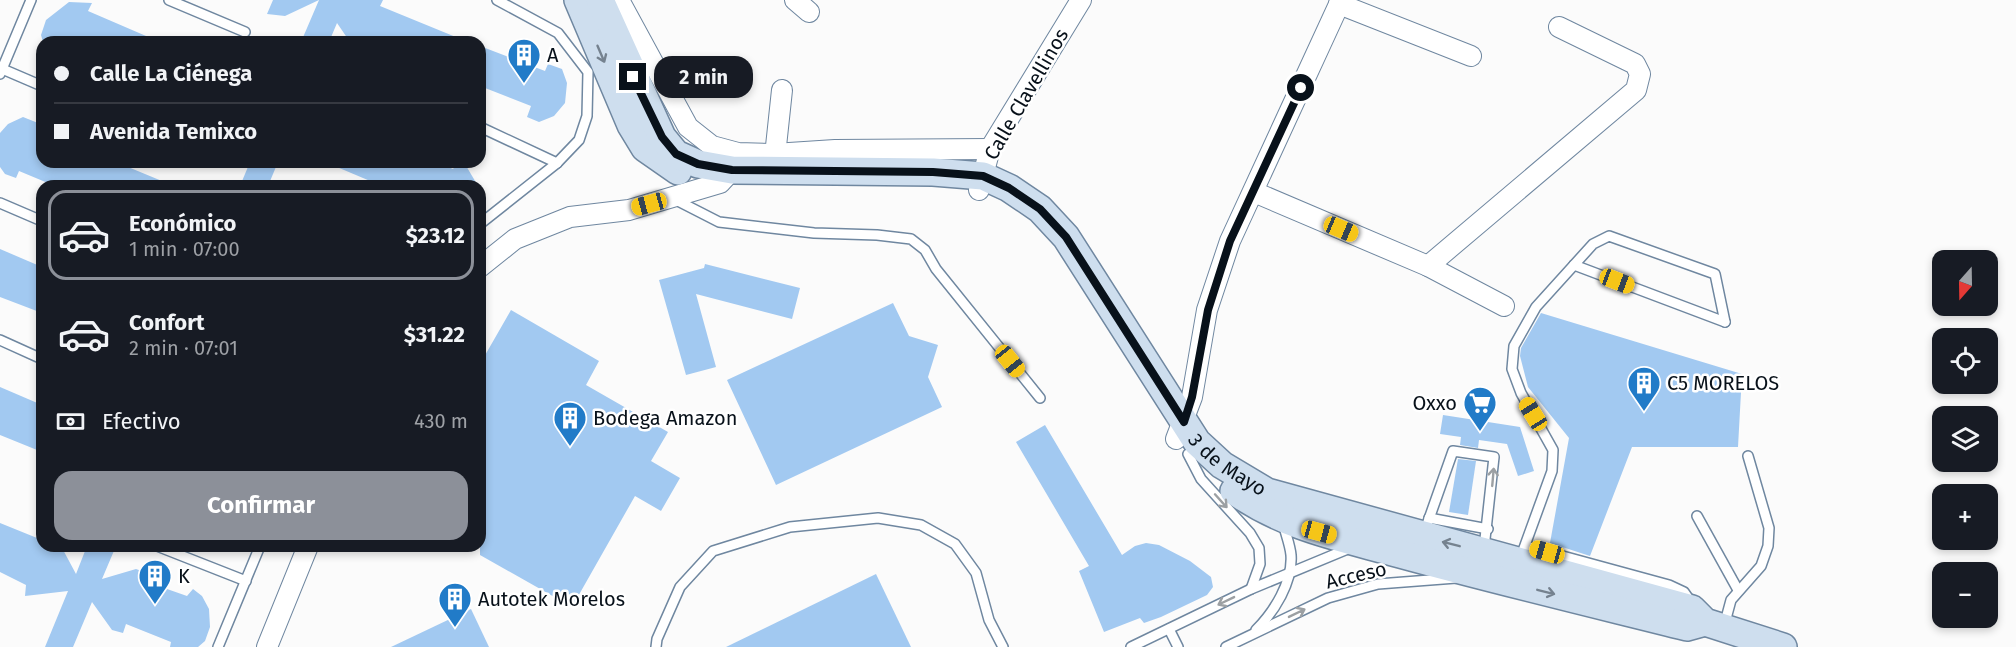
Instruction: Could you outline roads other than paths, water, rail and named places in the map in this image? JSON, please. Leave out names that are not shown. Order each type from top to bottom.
[{"type":"main road","points":[[578,0],[631,125],[645,148],[672,169],[705,182],[730,168],[746,186],[981,183]]},
{"type":"main road","name":"3 de Mayo","points":[[600,0],[662,137],[676,154],[698,164],[730,168],[774,162],[933,172],[1009,188],[1040,209],[1066,237],[1183,438],[1197,442],[1222,465],[1271,493],[1783,647]]},
{"type":"main road","points":[[1183,438],[1219,481],[1267,513],[1282,520],[1363,544],[1421,537]]},
{"type":"street","points":[[486,262],[515,239],[570,217],[649,204],[672,197],[730,168],[712,146],[688,127],[619,0]]},
{"type":"street","name":"Calle Clavellinos","points":[[981,183],[990,149],[1081,0]]},
{"type":"street","points":[[1183,438],[1208,310],[1230,241],[1340,2],[1471,57]]},
{"type":"street","points":[[1428,266],[1636,90],[1640,74],[1635,64],[1559,27]]},
{"type":"street","points":[[782,90],[774,162],[835,150],[990,149]]},
{"type":"street","points":[[1254,192],[1428,266],[1504,306]]},
{"type":"street","points":[[267,647],[306,552]]},
{"type":"lane","points":[[31,0],[1,70],[36,84]]},
{"type":"lane","points":[[169,0],[245,32]]},
{"type":"lane","points":[[486,219],[557,163],[579,140],[587,116],[588,72],[558,33],[497,0]]},
{"type":"lane","points":[[486,130],[557,163]]},
{"type":"lane","points":[[672,197],[696,212],[719,222],[814,233],[911,239],[925,250],[936,269],[1040,398]]},
{"type":"lane","points":[[0,203],[36,218]]},
{"type":"lane","points":[[1515,567],[1552,471],[1552,450],[1521,393],[1512,369],[1514,346],[1536,307],[1574,265],[1593,244],[1610,236],[1715,274],[1725,321],[1574,265]]},
{"type":"lane","points":[[0,340],[36,355]]},
{"type":"lane","points":[[1183,438],[1201,479],[1250,533],[1259,548],[1260,564],[1251,589]]},
{"type":"lane","points":[[1421,537],[1453,451],[1494,457],[1482,557]]},
{"type":"lane","points":[[1702,622],[1731,600],[1761,566],[1768,546],[1769,528],[1748,456]]},
{"type":"lane","name":"Acceso","points":[[1250,636],[1270,616],[1281,597],[1291,556],[1282,520],[1271,493]]},
{"type":"lane","points":[[1697,516],[1738,590]]},
{"type":"lane","points":[[656,647],[657,639],[680,587],[713,551],[790,526],[878,518],[921,525],[955,544],[976,573],[989,620],[1003,647]]},
{"type":"lane","name":"Acceso","points":[[1131,647],[1251,589],[1326,556],[1363,544],[1396,529]]},
{"type":"lane","points":[[172,552],[246,581]]},
{"type":"lane","points":[[218,647],[258,552]]},
{"type":"lane","name":"Acceso","points":[[1226,647],[1328,598],[1482,557]]},
{"type":"lane","points":[[1169,629],[1178,647]]},
{"type":"place","name":"A","points":[[524,84]]},
{"type":"place","name":"C5 MORELOS","points":[[1644,412]]},
{"type":"place","name":"Oxxo","points":[[1480,432]]},
{"type":"place","name":"Bodega Amazon","points":[[570,447]]},
{"type":"place","name":"K","points":[[155,605]]},
{"type":"place","name":"Autotek Morelos","points":[[455,628]]}]
